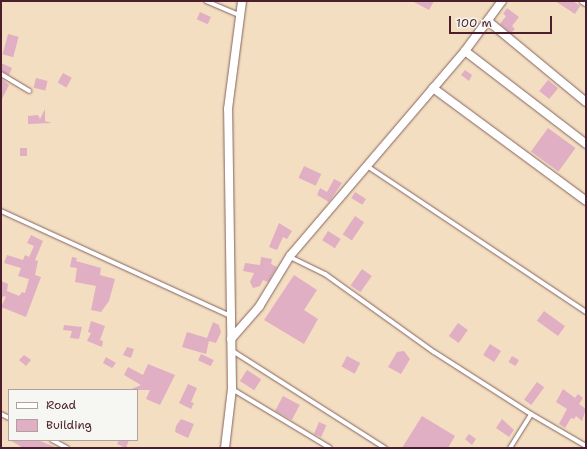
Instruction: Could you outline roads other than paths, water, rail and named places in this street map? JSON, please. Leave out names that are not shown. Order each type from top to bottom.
[{"type":"street","points":[[226,448],[232,388],[230,350],[231,316],[228,109],[242,1]]},
{"type":"street","points":[[231,339],[258,307],[290,256],[465,51],[502,1]]},
{"type":"street","points":[[488,21],[586,102]]},
{"type":"street","points":[[465,51],[586,144]]},
{"type":"street","points":[[433,88],[586,201]]},
{"type":"lane","points":[[206,1],[241,16]]},
{"type":"lane","points":[[1,74],[28,91]]},
{"type":"lane","points":[[367,166],[586,312]]},
{"type":"lane","points":[[1,211],[231,316]]},
{"type":"lane","points":[[290,256],[325,274],[369,308],[531,414],[586,446]]},
{"type":"lane","points":[[230,350],[385,448]]},
{"type":"lane","points":[[232,388],[330,448]]},
{"type":"lane","points":[[510,448],[531,414]]},
{"type":"lane","points":[[54,441],[67,448]]}]
